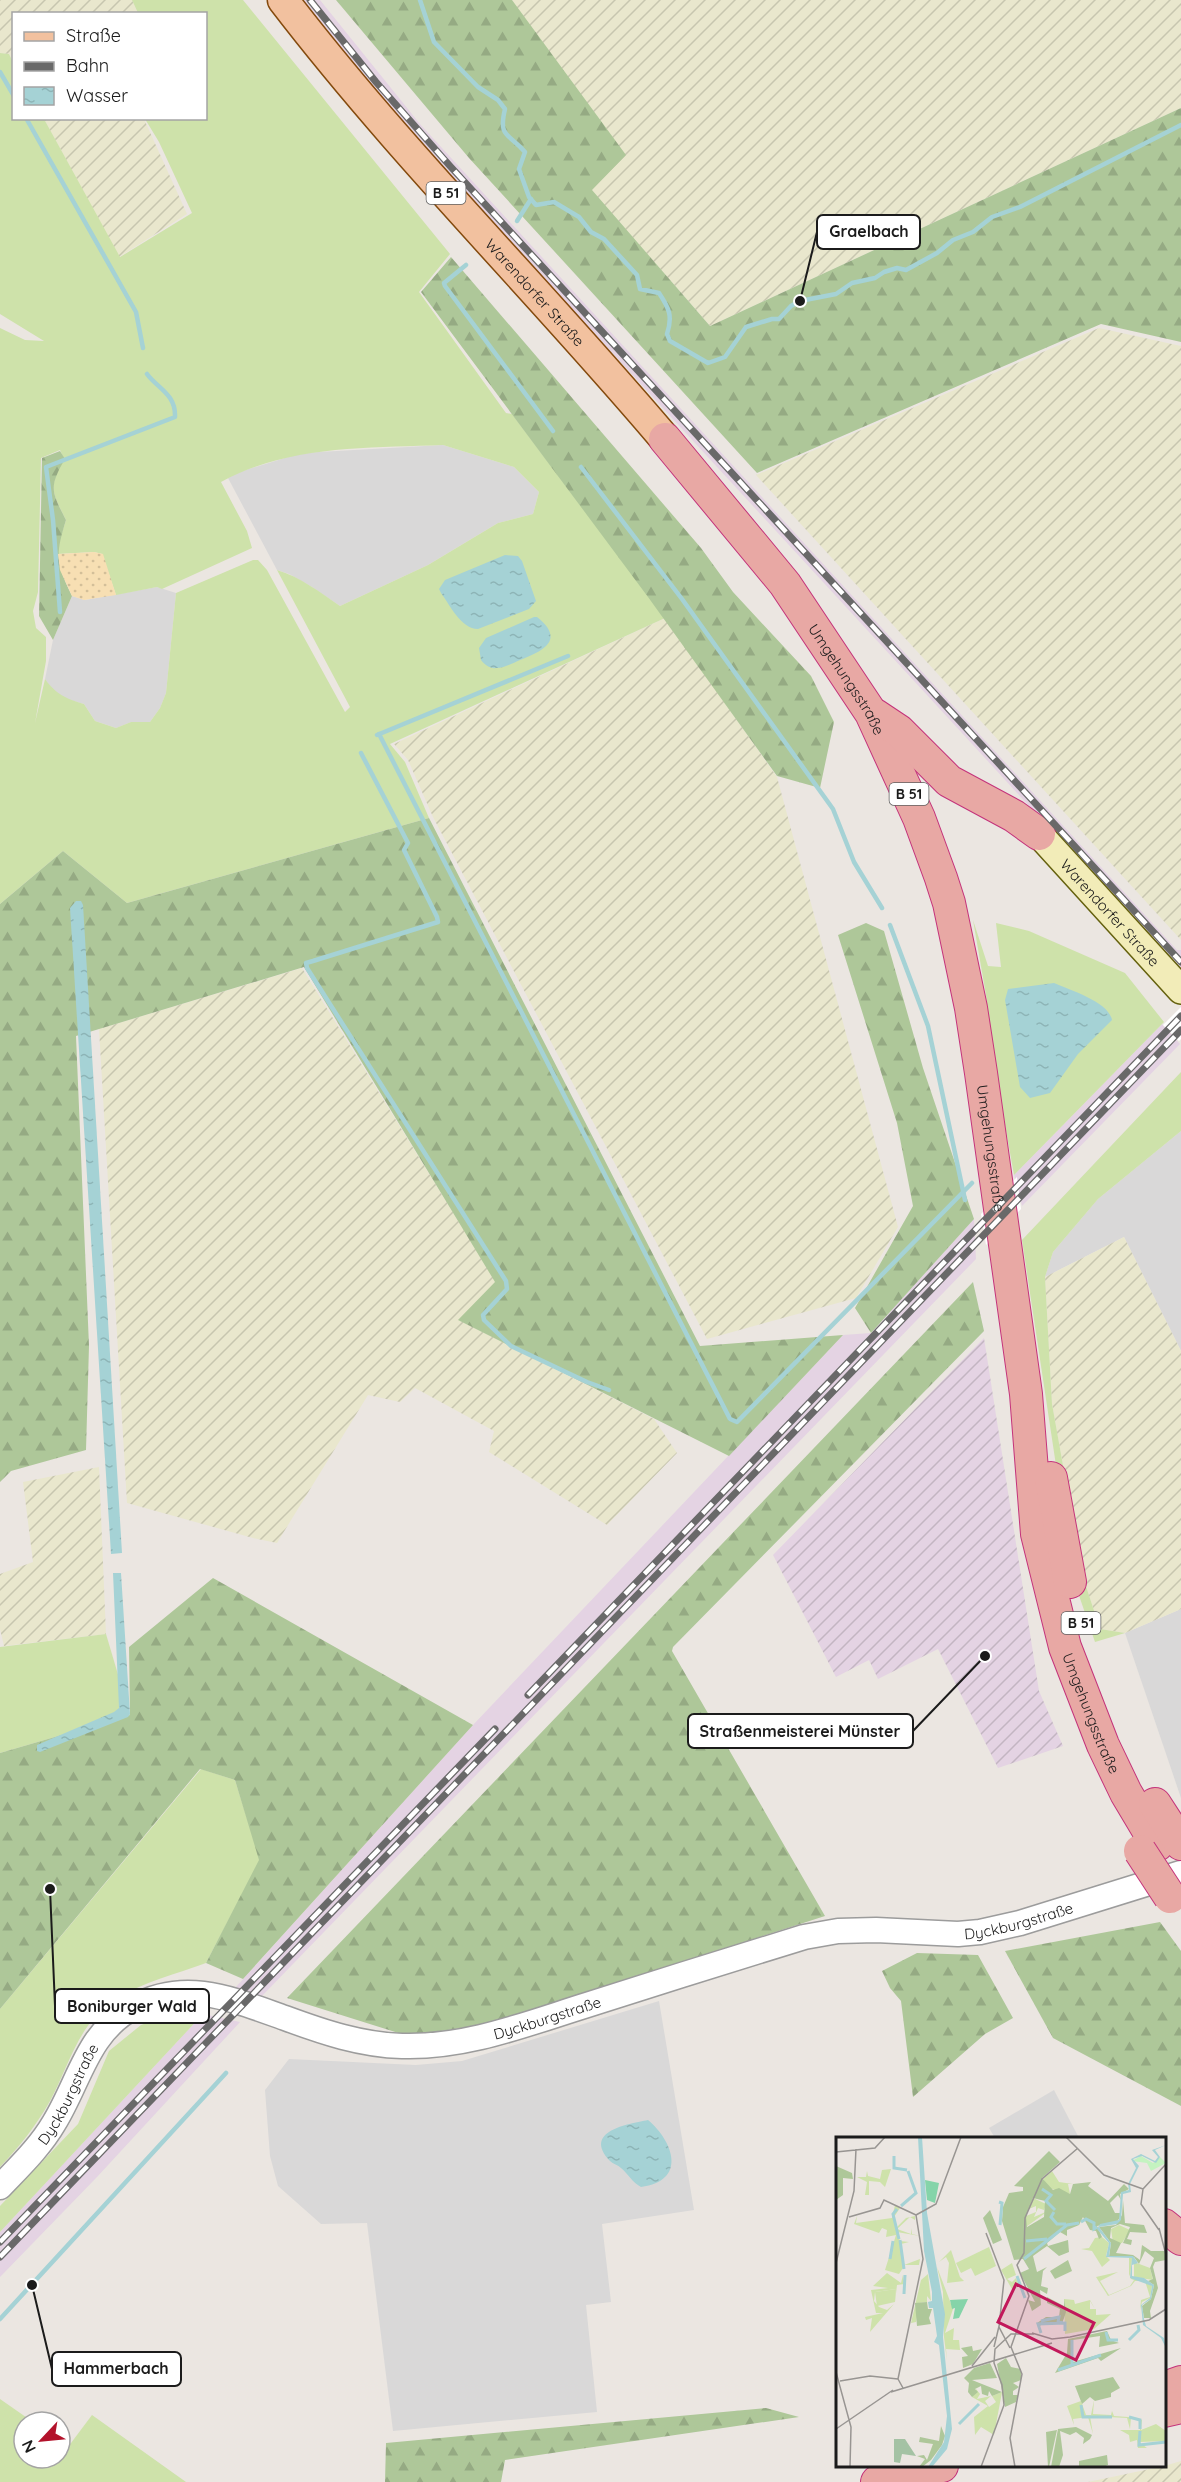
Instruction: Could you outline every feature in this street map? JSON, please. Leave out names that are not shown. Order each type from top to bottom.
[{"type":"highway","name":"Warendorfer Straße","points":[[665,439],[785,584]]},
{"type":"highway","name":"Umgehungsstraße","points":[[785,584],[872,713],[920,818],[945,890],[976,1041],[1026,1394],[1036,1533],[1050,1652],[1074,1720],[1112,1802],[1164,1845]]},
{"type":"highway","points":[[872,713],[899,731],[949,782],[1014,816],[1039,834]]},
{"type":"highway","name":"Umgehungsstraße","points":[[1026,1394],[1049,1467],[1064,1560],[1093,1667],[1127,1750],[1147,1791],[1164,1845]]},
{"type":"highway","points":[[1164,1845],[1178,1890]]},
{"type":"highway","points":[[1166,2227],[1181,2239]]},
{"type":"highway","points":[[1166,2387],[1181,2382]]},
{"type":"highway","points":[[1166,2411],[1181,2407]]},
{"type":"highway","points":[[1166,2412],[1181,2416]]},
{"type":"highway","points":[[877,2482],[938,2467]]},
{"type":"main road","name":"Warendorfer Straße","points":[[283,0],[357,93],[608,372],[665,439]]},
{"type":"main road","name":"Warendorfer Straße","points":[[1039,834],[1181,990]]},
{"type":"street","name":"Dyckburgstraße","points":[[0,2187],[37,2147],[54,2124],[85,2058],[102,2032],[132,2007],[164,1995],[193,1992],[218,1995],[307,2026],[363,2042],[402,2046],[452,2043],[516,2027],[804,1937],[857,1930],[958,1934],[980,1932],[1178,1890]]},
{"type":"shaded area","points":[[0,0],[132,0],[138,12],[12,12],[12,60],[9,54],[0,53]]},
{"type":"shaded area","points":[[303,0],[320,0],[420,124],[1177,950],[1181,950],[1181,971],[440,166],[339,47]]},
{"type":"shaded area","points":[[512,0],[1181,0],[1181,108],[710,326],[591,190]]},
{"type":"shaded area","points":[[45,120],[144,120],[187,214],[119,257]]},
{"type":"shaded area","points":[[1099,328],[1181,346],[1181,940],[756,475]]},
{"type":"shaded area","points":[[443,445],[514,467],[539,492],[533,514],[498,523],[428,565],[340,606],[312,587],[277,570],[228,478],[239,472],[301,453]]},
{"type":"shaded area","points":[[157,587],[176,593],[166,693],[160,708],[150,722],[131,722],[116,728],[95,721],[84,704],[66,699],[52,689],[45,679],[53,640],[72,596],[85,600]]},
{"type":"shaded area","points":[[665,618],[777,777],[898,1227],[856,1298],[707,1339],[433,817],[408,760],[394,744]]},
{"type":"shaded area","points":[[302,968],[496,1282],[459,1320],[654,1419],[677,1453],[607,1525],[489,1452],[494,1431],[415,1388],[400,1402],[368,1395],[277,1543],[127,1503],[99,1029]]},
{"type":"shaded area","points":[[1162,1024],[1180,1044],[1022,1206],[1014,1175]]},
{"type":"shaded area","points":[[1181,1131],[1181,1351],[1124,1237],[1045,1277],[1053,1252],[1098,1199]]},
{"type":"shaded area","points":[[974,1219],[976,1259],[261,1997],[235,1988],[473,1725],[843,1335],[871,1333]]},
{"type":"shaded area","points":[[1124,1237],[1181,1351],[1181,1609],[1125,1633],[1100,1629],[1083,1577],[1052,1404],[1045,1277]]},
{"type":"shaded area","points":[[984,1338],[1039,1691],[1063,1746],[998,1768],[938,1649],[878,1679],[869,1660],[836,1677],[773,1555]]},
{"type":"shaded area","points":[[99,1467],[106,1634],[4,1646],[0,1629],[0,1574],[33,1562],[23,1482]]},
{"type":"shaded area","points":[[1181,1609],[1181,1798],[1125,1633]]},
{"type":"shaded area","points":[[659,2001],[694,2210],[602,2224],[611,2302],[586,2305],[597,2412],[393,2431],[367,2223],[321,2224],[278,2186],[270,2156],[265,2090],[289,2059],[416,2065],[462,2061]]},
{"type":"shaded area","points":[[203,2014],[240,2022],[97,2177],[0,2277],[0,2232]]},
{"type":"shaded area","points":[[1054,2090],[1078,2137],[994,2137],[989,2128]]},
{"type":"shaded area","points":[[1181,2461],[1181,2482],[1088,2482],[1166,2467]]},
{"type":"green space","points":[[132,0],[243,0],[450,254],[419,292],[506,413],[512,414],[665,618],[390,744],[405,762],[429,818],[127,903],[63,851],[0,904],[0,328],[25,340],[44,341],[0,314],[0,53],[9,54],[12,60],[12,120],[45,120],[120,257],[192,213],[159,142],[146,120],[207,120],[207,12],[138,12]],"holes":[[[443,445],[514,467],[539,492],[533,514],[498,523],[428,565],[340,606],[302,581],[277,570],[350,707],[345,712],[267,570],[258,560],[253,560],[176,593],[166,693],[160,708],[150,722],[131,722],[116,728],[95,721],[84,704],[62,695],[45,679],[35,723],[46,661],[46,637],[36,628],[33,611],[38,592],[41,458],[60,450],[64,459],[54,484],[55,496],[66,520],[57,548],[58,554],[94,552],[102,554],[116,595],[157,587],[162,589],[252,548],[247,531],[221,482],[273,461],[357,448]]]},
{"type":"green space","points":[[336,0],[512,0],[626,155],[592,190],[710,326],[1181,108],[1181,342],[1101,324],[757,473],[469,158]]},
{"type":"green space","points":[[451,257],[701,548],[733,592],[811,676],[834,722],[820,788],[777,776],[648,597],[421,292]]},
{"type":"green space","points":[[60,451],[65,459],[56,477],[54,490],[66,520],[60,542],[59,559],[72,596],[53,640],[39,616],[42,458]]},
{"type":"green space","points":[[429,818],[700,1346],[843,1335],[729,1456],[458,1320],[495,1282],[304,967],[76,1036],[89,1346],[86,1450],[11,1471],[0,1482],[0,904],[63,851],[127,903]]},
{"type":"green space","points":[[973,920],[988,966],[1001,967],[996,923],[1029,931],[1125,973],[1164,1022],[1014,1175],[993,1058],[986,995]]},
{"type":"green space","points":[[866,923],[884,931],[923,1068],[974,1219],[871,1333],[855,1308],[913,1206],[897,1123],[838,935]]},
{"type":"green space","points":[[1181,1072],[1181,1131],[1098,1199],[1053,1252],[1045,1277],[1052,1404],[1083,1577],[1100,1629],[1125,1633],[1095,1642],[1073,1578],[1022,1240]]},
{"type":"green space","points":[[973,1282],[984,1331],[673,1647],[672,1651],[825,1916],[494,2023],[408,2036],[287,1998]]},
{"type":"green space","points":[[213,1578],[473,1725],[243,1979],[206,1963],[259,1860],[235,1780],[200,1769],[0,2009],[0,1753],[130,1715],[129,1647]]},
{"type":"green space","points":[[106,1634],[130,1715],[0,1753],[0,1647]]},
{"type":"green space","points":[[201,1769],[235,1780],[260,1860],[206,1963],[137,1988],[103,2009],[92,2020],[76,2045],[39,2119],[0,2167],[0,2009]]},
{"type":"green space","points":[[1160,1922],[1181,1951],[1181,2106],[1053,2038],[1005,1951]]},
{"type":"green space","points":[[917,1953],[978,1955],[1013,2018],[985,2034],[913,2097],[901,2001],[890,1988],[882,1971]]},
{"type":"green space","points":[[179,2011],[203,2014],[0,2232],[0,2206],[78,2124],[109,2051],[141,2025]]},
{"type":"green space","points":[[0,2399],[16,2410],[12,2410],[12,2470],[72,2470],[72,2442],[92,2415],[186,2482],[0,2482]]},
{"type":"green space","points":[[766,2408],[799,2417],[505,2460],[501,2482],[385,2482],[386,2443]]},
{"type":"sand","points":[[94,552],[103,554],[116,595],[84,600],[72,596],[60,570],[58,554]]},
{"type":"water","points":[[505,555],[518,556],[522,561],[536,601],[529,609],[478,629],[466,625],[457,616],[439,589],[445,580]]},
{"type":"water","points":[[534,617],[546,625],[550,632],[548,644],[543,649],[500,668],[490,667],[481,660],[479,648],[486,638]]},
{"type":"water","points":[[76,901],[81,901],[83,905],[122,1553],[111,1554],[70,908]]},
{"type":"water","points":[[1054,983],[1097,1002],[1112,1020],[1078,1054],[1050,1093],[1030,1098],[1020,1087],[1005,1000],[1008,989]]},
{"type":"water","points":[[113,1573],[121,1573],[130,1714],[128,1717],[40,1752],[37,1751],[37,1745],[119,1708]]},
{"type":"water","points":[[648,2120],[664,2139],[672,2160],[665,2177],[656,2183],[641,2187],[620,2167],[610,2161],[603,2151],[601,2142],[604,2136],[611,2131]]},
{"type":"pier","points":[[1181,1007],[1181,1039],[1179,1041],[1163,1025]]},
{"type":"pier","points":[[1017,1177],[1021,1209],[986,1245],[981,1214]]},
{"type":"waterway","points":[[420,0],[434,42],[478,87],[498,100],[505,109],[504,130],[525,152],[519,169],[529,197],[536,205],[554,202],[579,217],[591,232],[604,239],[637,275],[640,289],[659,293],[669,312],[670,322],[667,334],[670,341],[708,363],[725,357],[746,327],[779,319],[791,306],[800,301],[836,294],[852,283],[875,278],[897,268],[906,270],[937,253],[953,240],[973,232],[992,217],[1020,207],[1181,125]]},
{"type":"waterway","points":[[0,72],[12,93]]},
{"type":"waterway","points":[[27,120],[136,312],[143,348]]},
{"type":"waterway","points":[[517,221],[531,199]]},
{"type":"waterway","points":[[466,265],[444,283],[445,286],[553,431]]},
{"type":"waterway","points":[[60,612],[53,520],[46,467],[175,417],[169,397],[147,374]]},
{"type":"waterway","points":[[581,467],[682,599],[833,809],[854,862],[882,908]]},
{"type":"waterway","points":[[377,735],[568,656]]},
{"type":"waterway","points":[[379,734],[730,1419],[737,1422],[972,1183]]},
{"type":"waterway","points":[[361,753],[408,843],[404,850],[438,922],[306,963],[307,968],[506,1281],[507,1289],[483,1315],[484,1320],[511,1346],[609,1390]]},
{"type":"waterway","points":[[890,925],[928,1026],[965,1200]]},
{"type":"waterway","points":[[0,2319],[226,2073]]},
{"type":"railway","points":[[310,0],[376,82],[450,166],[1181,962]]},
{"type":"railway","points":[[528,1695],[1181,1016]]},
{"type":"railway","points":[[0,2257],[1181,1030]]},
{"type":"railway","points":[[0,2242],[495,1729]]},
{"type":"place","name":"Graelbach","points":[[800,301]]},
{"type":"place","name":"Straßenmeisterei Münster","points":[[985,1656]]},
{"type":"place","name":"Boniburger Wald","points":[[50,1889]]},
{"type":"place","name":"Hammerbach","points":[[32,2285]]}]
